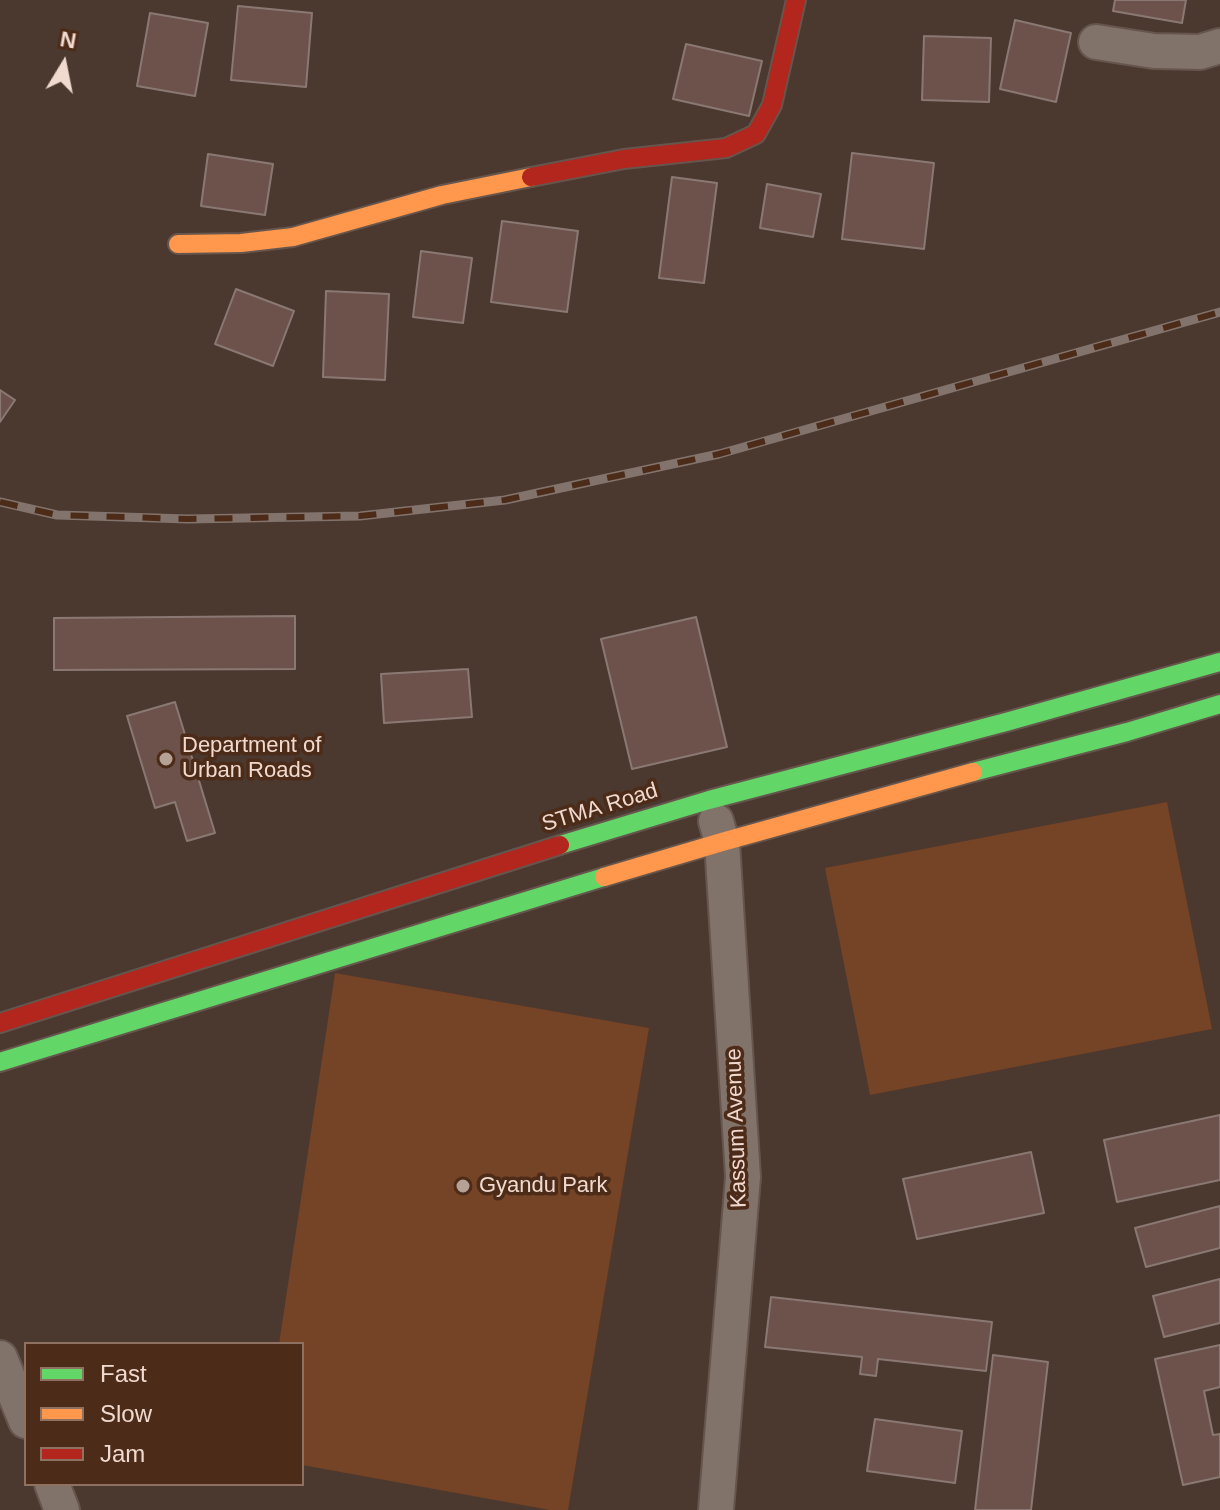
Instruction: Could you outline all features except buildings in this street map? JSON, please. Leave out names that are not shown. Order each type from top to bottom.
[{"type":"main road","points":[[178,244],[241,243],[293,237],[442,195],[538,175],[624,159],[726,148],[756,134],[772,105],[796,0]]},
{"type":"main road","name":"STMA Road","points":[[0,1023],[471,872],[709,800],[1220,662]]},
{"type":"main road","points":[[0,1062],[722,842],[1220,704]]},
{"type":"street","points":[[1096,42],[1154,51],[1200,52],[1220,46]]},
{"type":"street","name":"Kassum Avenue","points":[[709,800],[722,842],[743,1177],[716,1510]]},
{"type":"street","points":[[0,1358],[24,1416]]},
{"type":"street","points":[[53,1486],[62,1510]]},
{"type":"shaded area","points":[[1167,802],[1212,1029],[870,1095],[825,868]]},
{"type":"shaded area","name":"Gyandu Park","points":[[335,973],[649,1028],[568,1510],[550,1510],[304,1465],[304,1342],[279,1342]]},
{"type":"railway","points":[[0,502],[57,515],[188,519],[360,516],[505,500],[719,454],[1220,312]]},
{"type":"traffic: fast","points":[[560,845],[709,800],[1220,662]]},
{"type":"traffic: fast","points":[[973,772],[1220,704]]},
{"type":"traffic: fast","points":[[0,1062],[604,877]]},
{"type":"traffic: slow","points":[[178,244],[241,243],[293,237],[442,195],[531,177]]},
{"type":"traffic: slow","points":[[604,877],[973,772]]},
{"type":"traffic: jam","points":[[531,177],[624,159],[726,148],[756,134],[772,105],[796,0]]},
{"type":"traffic: jam","points":[[0,1023],[560,845]]},
{"type":"place","name":"Department of Urban Roads","points":[[166,759]]},
{"type":"place","name":"Gyandu Park","points":[[463,1186]]}]
